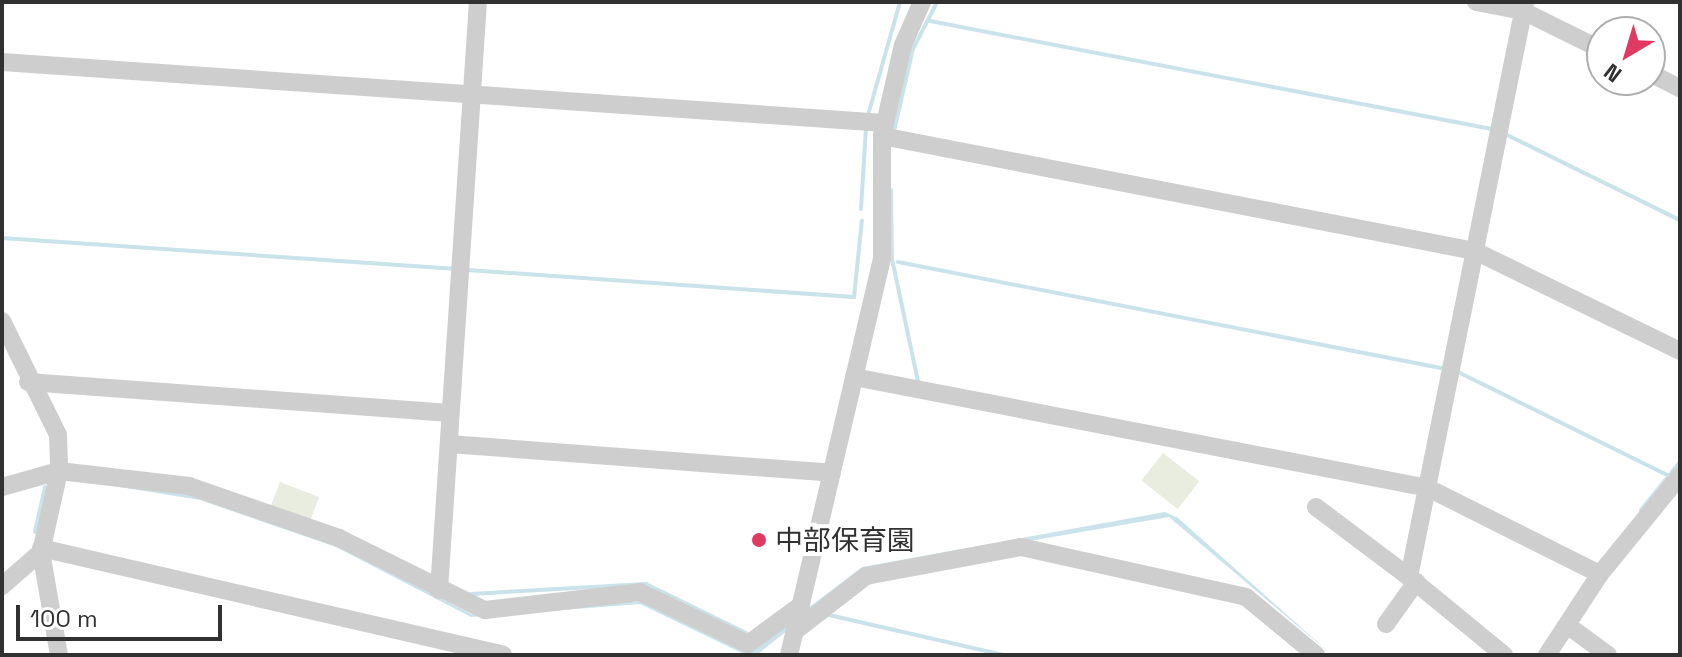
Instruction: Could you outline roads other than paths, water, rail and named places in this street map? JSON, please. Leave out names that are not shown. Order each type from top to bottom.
[{"type":"street","points":[[439,590],[478,2]]},
{"type":"street","points":[[1476,2],[1524,7],[1586,41]]},
{"type":"street","points":[[789,655],[882,258],[884,129],[921,3]]},
{"type":"street","points":[[1386,624],[1412,579],[1524,7]]},
{"type":"street","points":[[2,62],[472,95],[884,129],[1475,251],[1680,351]]},
{"type":"street","points":[[2,321],[28,382],[58,435],[59,471],[41,550],[59,655]]},
{"type":"street","points":[[854,377],[1428,488],[1596,572]]},
{"type":"street","points":[[28,382],[450,413]]},
{"type":"street","points":[[449,444],[832,473]]},
{"type":"street","points":[[2,487],[59,471],[189,486],[339,538],[439,590],[485,610],[640,592],[748,644],[798,619],[866,576],[1021,547],[1246,597],[1316,655]]},
{"type":"street","points":[[1547,655],[1596,572],[1680,476]]},
{"type":"street","points":[[1316,507],[1412,579],[1504,655]]},
{"type":"street","points":[[2,586],[41,550]]},
{"type":"street","points":[[41,550],[503,655]]},
{"type":"street","points":[[1567,625],[1608,655]]},
{"type":"water","points":[[70,479],[200,496],[337,545],[472,614],[641,601],[749,653],[862,567],[1165,512],[1178,518],[1332,655],[1169,517],[865,569],[758,654],[746,655],[640,604],[471,617],[336,547],[200,500]]},
{"type":"waterway","points":[[868,115],[900,2]]},
{"type":"waterway","points":[[894,131],[913,49],[937,2]]},
{"type":"waterway","points":[[930,21],[1492,129]]},
{"type":"waterway","points":[[861,209],[866,128]]},
{"type":"waterway","points":[[1505,134],[1680,220]]},
{"type":"waterway","points":[[891,190],[892,259],[918,381]]},
{"type":"waterway","points":[[467,270],[854,297],[862,220]]},
{"type":"waterway","points":[[2,238],[454,269]]},
{"type":"waterway","points":[[898,262],[1441,368]]},
{"type":"waterway","points":[[1460,373],[1667,475]]},
{"type":"waterway","points":[[1641,510],[1680,462]]},
{"type":"waterway","points":[[35,532],[45,487]]},
{"type":"waterway","points":[[471,594],[646,584],[746,633]]},
{"type":"waterway","points":[[829,615],[1003,655]]},
{"type":"place","name":"中部保育園","points":[[759,540]]}]
